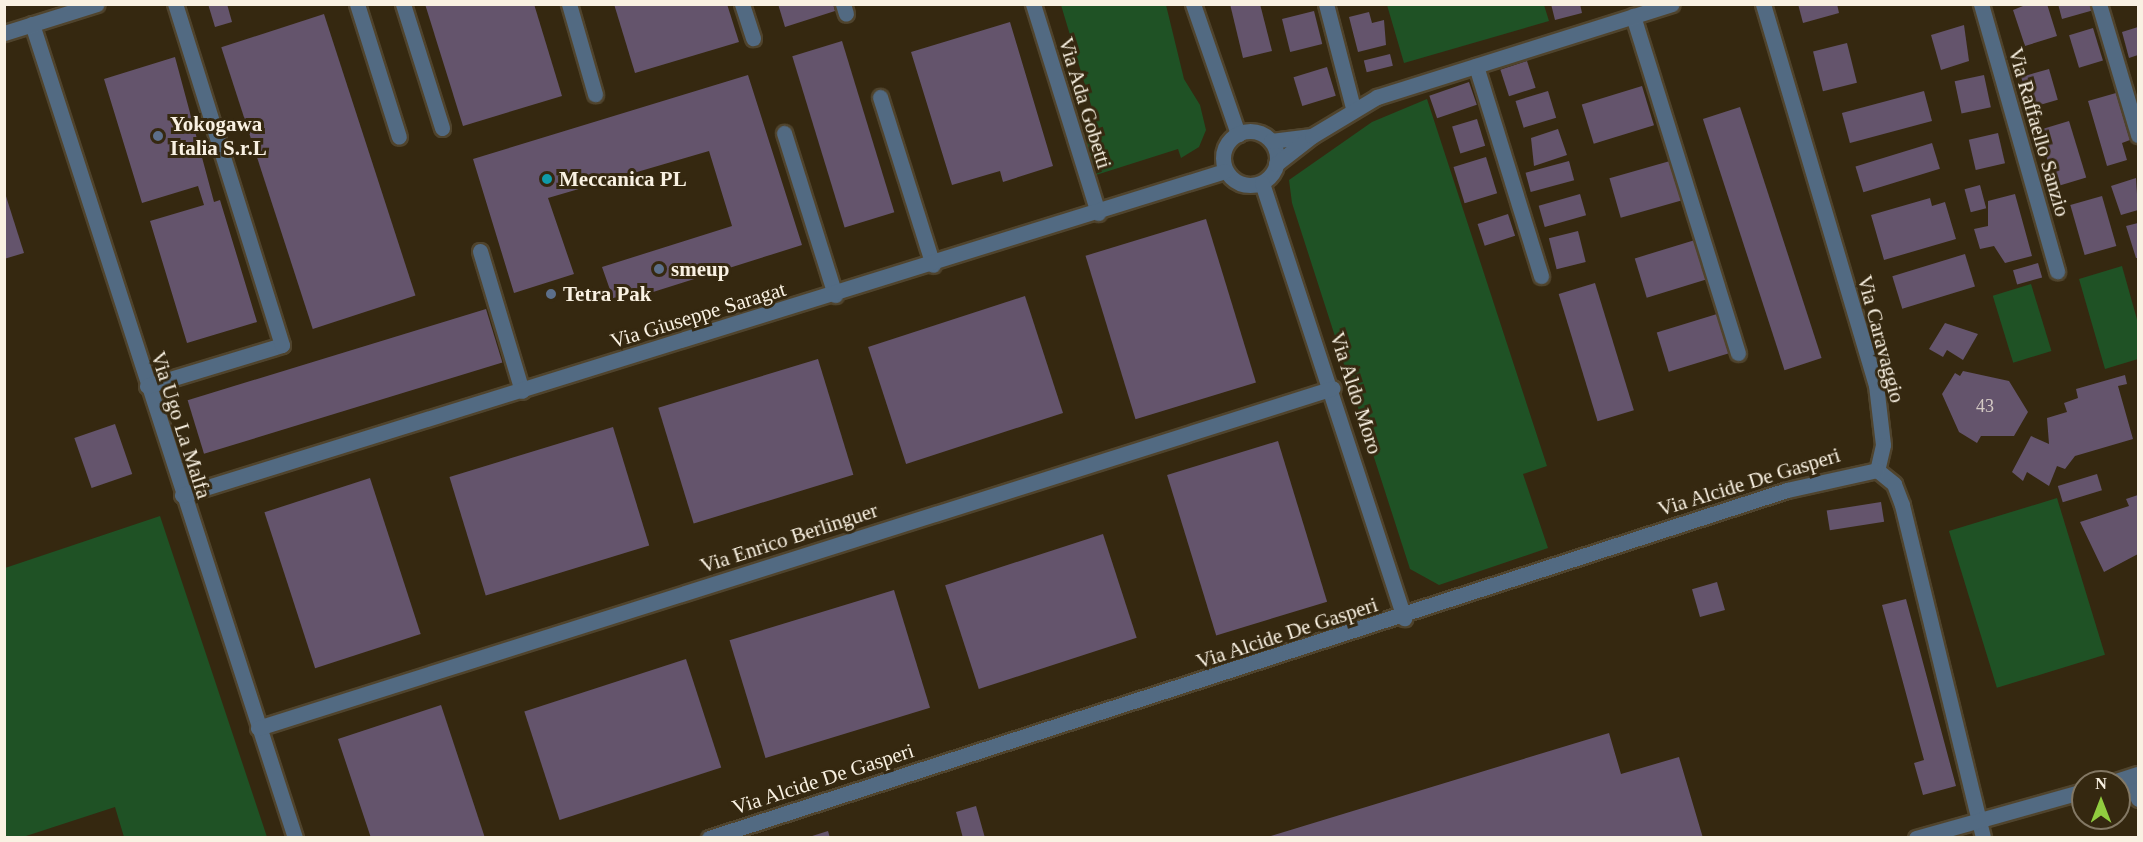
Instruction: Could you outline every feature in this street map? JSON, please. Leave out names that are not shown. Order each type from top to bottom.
[{"type":"street","points":[[4,33],[97,4]]},
{"type":"street","points":[[147,386],[282,345],[175,4]]},
{"type":"street","points":[[357,4],[399,137]]},
{"type":"street","points":[[403,4],[442,128]]},
{"type":"street","points":[[569,4],[595,94]]},
{"type":"street","points":[[742,4],[753,38]]},
{"type":"street","name":"Via Ada Gobetti","points":[[1033,4],[1098,213]]},
{"type":"street","points":[[1193,4],[1238,134]]},
{"type":"street","points":[[1326,4],[1353,108]]},
{"type":"street","points":[[1312,136],[1271,141],[1256,132],[1238,134],[1226,146],[1225,171],[1237,183],[1262,183],[1276,164],[1353,108],[1476,66],[1672,4]]},
{"type":"street","name":"Via Caravaggio","points":[[1762,4],[1876,385],[1882,445],[1877,470]]},
{"type":"street","name":"Via Raffaello Sanzio","points":[[1981,4],[2057,271]]},
{"type":"street","points":[[2100,4],[2139,135]]},
{"type":"street","points":[[1633,16],[1738,353]]},
{"type":"street","name":"Via Ugo La Malfa","points":[[32,24],[182,495],[295,837]]},
{"type":"street","points":[[1476,66],[1541,276]]},
{"type":"street","points":[[880,97],[933,265]]},
{"type":"street","points":[[784,133],[835,295]]},
{"type":"street","points":[[1271,141],[1276,164]]},
{"type":"street","name":"Via Giuseppe Saragat","points":[[182,495],[933,265],[1225,171]]},
{"type":"street","name":"Via Aldo Moro","points":[[1262,183],[1333,388],[1404,618]]},
{"type":"street","points":[[480,251],[522,391]]},
{"type":"street","name":"Via Enrico Berlinguer","points":[[258,728],[1333,388]]},
{"type":"street","points":[[1877,470],[1894,484],[1902,505],[1983,837]]},
{"type":"street","name":"Via Alcide De Gasperi","points":[[709,837],[1404,618],[1787,490],[1877,470]]},
{"type":"street","points":[[2135,776],[2139,799]]},
{"type":"street","points":[[1916,837],[2071,794]]},
{"type":"green space","points":[[1061,5],[1166,5],[1184,79],[1200,105],[1206,130],[1199,147],[1181,158],[1178,149],[1096,175],[1086,140],[1100,135]]},
{"type":"green space","points":[[1387,5],[1544,5],[1549,21],[1404,63]]},
{"type":"green space","points":[[1427,99],[1547,466],[1523,474],[1548,548],[1439,585],[1410,569],[1292,203],[1289,180],[1372,122]]},
{"type":"green space","points":[[2122,266],[2138,323],[2138,359],[2105,369],[2079,279]]},
{"type":"green space","points":[[2031,284],[2051,351],[2013,363],[1993,296]]},
{"type":"green space","points":[[2057,498],[2105,655],[1997,688],[1949,531]]},
{"type":"green space","points":[[160,516],[267,837],[124,837],[115,807],[23,837],[5,837],[5,568]]},
{"type":"building","points":[[208,4],[227,4],[232,22],[215,27]]},
{"type":"building","points":[[425,4],[534,4],[562,96],[463,126]]},
{"type":"building","points":[[614,4],[727,4],[739,42],[635,73]]},
{"type":"building","points":[[778,4],[833,4],[835,11],[785,27]]},
{"type":"building","points":[[1230,4],[1260,4],[1272,51],[1243,58]]},
{"type":"building","points":[[1551,4],[1580,4],[1582,13],[1555,20]]},
{"type":"building","points":[[1798,4],[1837,4],[1839,13],[1803,23]]},
{"type":"building","points":[[2028,4],[2047,4],[2057,36],[2025,46],[2013,10]]},
{"type":"building","points":[[2058,4],[2092,4],[2094,10],[2062,19]]},
{"type":"building","points":[[1314,11],[1322,44],[1290,52],[1282,19]]},
{"type":"building","points":[[1369,12],[1372,23],[1384,20],[1386,45],[1358,52],[1349,17]]},
{"type":"building","points":[[324,14],[415,296],[313,329],[221,47]]},
{"type":"building","points":[[1010,22],[1053,166],[1003,182],[1000,171],[952,185],[911,52]]},
{"type":"building","points":[[1964,25],[1969,61],[1941,70],[1931,35]]},
{"type":"building","points":[[2138,27],[2138,55],[2129,58],[2122,32]]},
{"type":"building","points":[[2093,28],[2103,61],[2079,68],[2069,35]]},
{"type":"building","points":[[842,41],[894,212],[845,227],[792,56]]},
{"type":"building","points":[[1847,43],[1857,83],[1823,91],[1813,51]]},
{"type":"building","points":[[1390,54],[1393,66],[1367,72],[1364,61]]},
{"type":"building","points":[[175,57],[214,202],[220,200],[257,322],[187,343],[150,221],[204,205],[198,186],[142,203],[104,79]]},
{"type":"building","points":[[1527,61],[1536,88],[1509,96],[1500,70]]},
{"type":"building","points":[[1327,67],[1336,96],[1302,106],[1294,77]]},
{"type":"building","points":[[2049,69],[2058,100],[2030,108],[2021,77]]},
{"type":"building","name":"Meccanica PL","points":[[748,75],[802,245],[615,304],[602,267],[732,226],[709,151],[548,198],[574,274],[514,293],[473,159]]},
{"type":"building","points":[[1984,75],[1991,107],[1962,114],[1955,81]]},
{"type":"building","points":[[1469,82],[1477,105],[1437,118],[1429,96]]},
{"type":"building","points":[[1642,86],[1654,125],[1594,144],[1582,104]]},
{"type":"building","points":[[1548,91],[1556,118],[1524,128],[1515,101]]},
{"type":"building","points":[[1924,91],[1932,121],[1850,143],[1842,113]]},
{"type":"building","points":[[2116,93],[2130,140],[2122,143],[2127,160],[2107,166],[2088,101]]},
{"type":"building","points":[[1740,107],[1822,358],[1784,370],[1703,119]]},
{"type":"building","points":[[1477,119],[1485,146],[1460,153],[1452,127]]},
{"type":"building","points":[[2069,121],[2086,177],[2056,187],[2038,130]]},
{"type":"building","points":[[1558,129],[1567,155],[1534,166],[1531,138]]},
{"type":"building","points":[[1998,133],[2005,163],[1976,170],[1969,140]]},
{"type":"building","points":[[1932,143],[1940,169],[1863,192],[1855,166]]},
{"type":"building","points":[[1486,157],[1497,193],[1465,203],[1453,167]]},
{"type":"building","points":[[1569,161],[1574,180],[1531,192],[1526,173]]},
{"type":"building","points":[[1670,161],[1681,200],[1621,218],[1609,178]]},
{"type":"building","points":[[2136,178],[2138,210],[2121,215],[2111,186]]},
{"type":"building","points":[[1980,185],[1986,208],[1971,212],[1965,189]]},
{"type":"building","points":[[4,190],[24,253],[4,259]]},
{"type":"building","points":[[1580,194],[1586,215],[1545,227],[1539,206]]},
{"type":"building","points":[[2015,194],[2032,256],[2005,263],[1994,246],[1980,249],[1974,229],[1988,226],[1988,201]]},
{"type":"building","points":[[2102,196],[2116,246],[2085,255],[2070,205]]},
{"type":"building","points":[[1930,198],[1932,206],[1945,202],[1956,239],[1884,260],[1871,215]]},
{"type":"building","points":[[1508,214],[1515,236],[1485,246],[1478,224]]},
{"type":"building","points":[[1206,219],[1256,383],[1136,419],[1086,256]]},
{"type":"building","points":[[2138,223],[2138,258],[2136,258],[2126,226]]},
{"type":"building","points":[[1578,231],[1586,262],[1557,269],[1549,238]]},
{"type":"building","points":[[1695,240],[1707,279],[1647,298],[1635,258]]},
{"type":"building","points":[[1965,254],[1975,287],[1902,309],[1892,276]]},
{"type":"building","points":[[2038,263],[2042,277],[2017,285],[2013,270]]},
{"type":"building","points":[[1595,283],[1634,410],[1598,421],[1559,294]]},
{"type":"building","points":[[1025,296],[1063,413],[906,464],[868,347]]},
{"type":"building","points":[[486,309],[502,363],[204,454],[188,400]]},
{"type":"building","points":[[1717,314],[1729,353],[1669,372],[1657,332]]},
{"type":"building","points":[[1945,323],[1978,334],[1963,360],[1947,350],[1943,357],[1929,349]]},
{"type":"building","points":[[818,359],[853,475],[694,524],[658,408]]},
{"type":"building","points":[[1963,371],[2009,381],[2028,412],[2014,436],[1981,436],[1977,443],[1959,432],[1942,394],[1955,373],[1960,376]]},
{"type":"building","points":[[2125,375],[2127,384],[2118,386],[2133,439],[2075,456],[2065,469],[2057,466],[2049,486],[2027,472],[2023,481],[2012,472],[2031,436],[2049,444],[2047,418],[2067,412],[2064,403],[2078,398],[2076,389]]},
{"type":"building","points":[[115,424],[132,474],[92,488],[74,438]]},
{"type":"building","points":[[613,427],[649,546],[486,596],[449,477]]},
{"type":"building","points":[[1278,441],[1327,602],[1216,636],[1167,475]]},
{"type":"building","points":[[2097,474],[2102,490],[2063,502],[2058,486]]},
{"type":"building","points":[[370,478],[421,634],[315,668],[264,512]]},
{"type":"building","points":[[2138,495],[2138,554],[2104,572],[2080,522],[2129,506],[2126,499]]},
{"type":"building","points":[[1881,502],[1884,522],[1830,530],[1827,511]]},
{"type":"building","points":[[1103,534],[1137,638],[979,689],[945,585]]},
{"type":"building","points":[[1717,582],[1725,610],[1700,617],[1692,589]]},
{"type":"building","points":[[894,590],[930,708],[765,758],[730,640]]},
{"type":"building","points":[[1906,599],[1956,786],[1923,795],[1914,763],[1924,760],[1882,605]]},
{"type":"building","points":[[686,659],[721,767],[560,820],[524,712]]},
{"type":"building","points":[[441,705],[485,838],[371,838],[338,739]]},
{"type":"building","points":[[1609,733],[1621,774],[1679,757],[1703,838],[1264,838]]},
{"type":"building","points":[[976,806],[985,838],[963,838],[956,812]]},
{"type":"building","points":[[828,831],[830,838],[809,838],[809,837]]},
{"type":"place","name":"Yokogawa Italia S.r.L","points":[[158,136]]},
{"type":"place","name":"Meccanica PL","points":[[547,179]]},
{"type":"place","name":"smeup","points":[[659,269]]},
{"type":"place","name":"Tetra Pak","points":[[551,294]]}]
